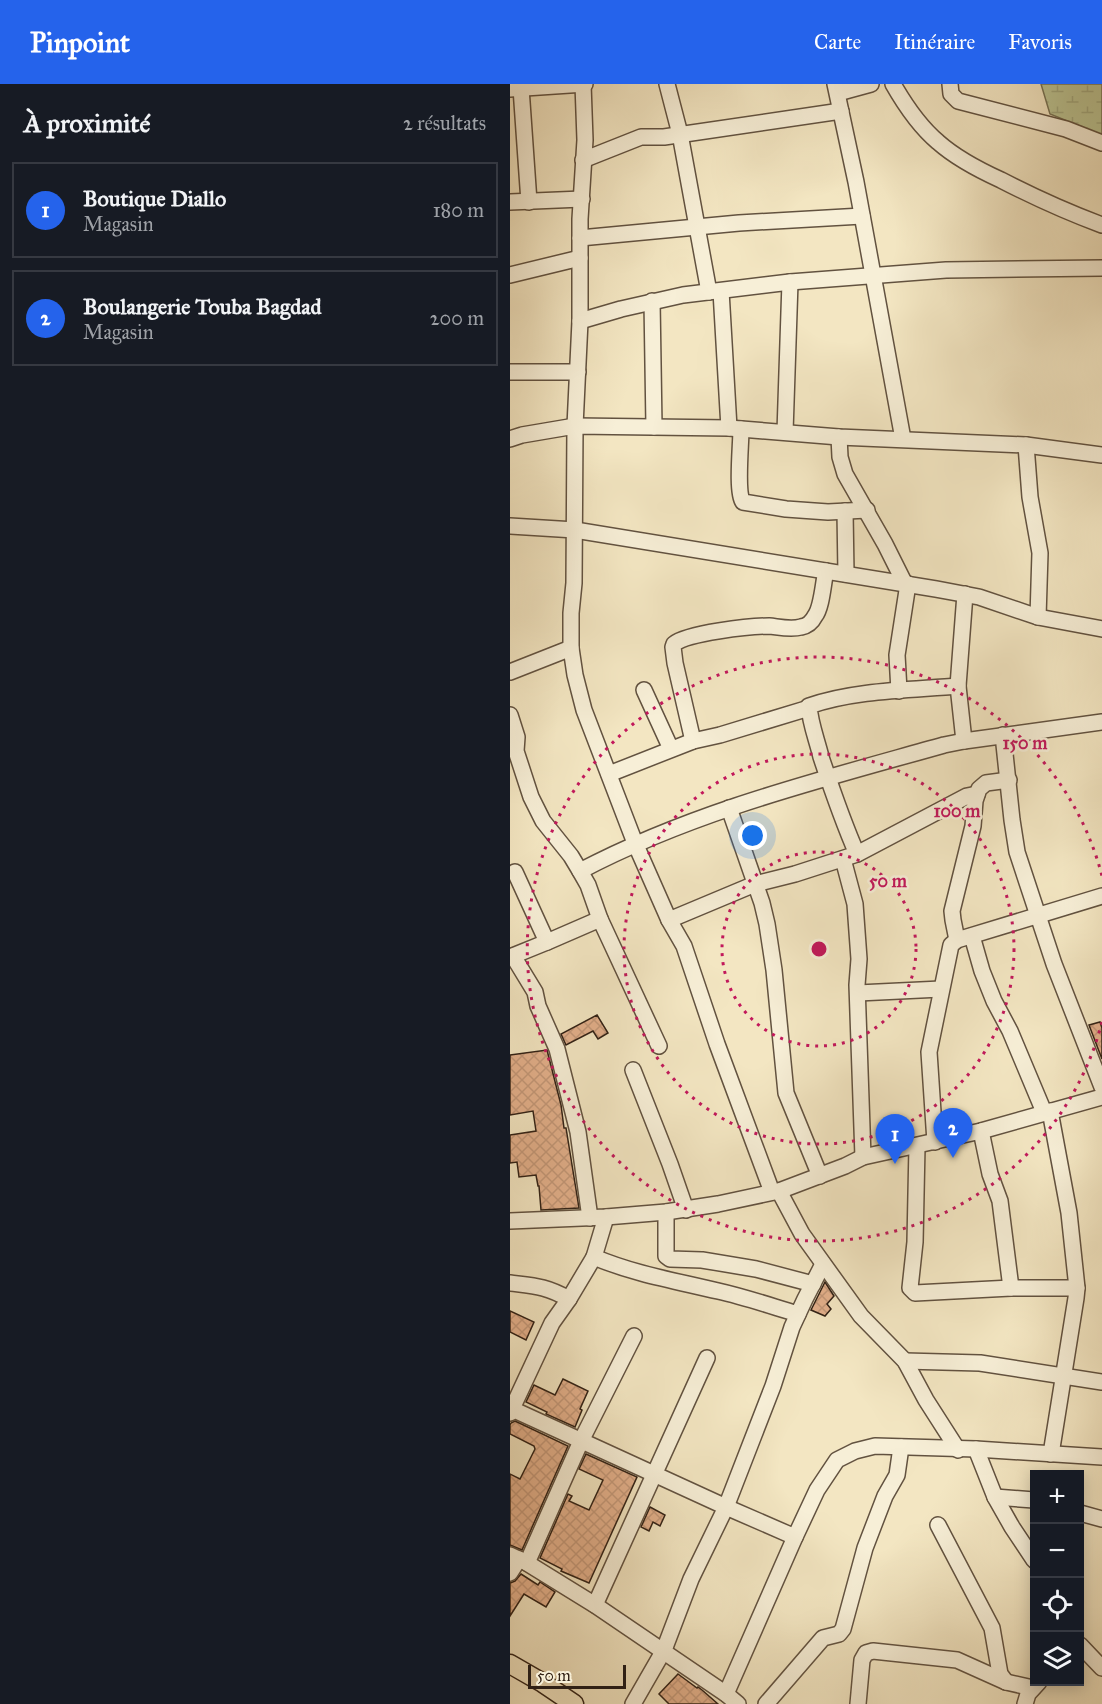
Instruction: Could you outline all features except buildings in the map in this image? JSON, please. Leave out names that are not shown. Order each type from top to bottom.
[{"type":"main road","points":[[510,1664],[574,1704]]},
{"type":"street","points":[[529,202],[515,88],[584,84],[571,648],[584,710],[635,843],[669,920],[684,946],[717,1044],[775,1191],[823,1264],[861,1316],[905,1361],[926,1400],[958,1450]]},
{"type":"street","points":[[667,84],[680,134],[696,227],[715,291],[735,429],[741,501],[786,509],[828,512],[867,510]]},
{"type":"street","points":[[871,84],[837,89],[903,439]]},
{"type":"street","points":[[893,84],[904,104],[938,143],[965,161],[1035,198],[1102,225]]},
{"type":"street","points":[[950,84],[951,93],[958,101],[1066,129],[1102,143]]},
{"type":"street","points":[[583,160],[641,137],[680,134],[841,111]]},
{"type":"street","points":[[510,202],[582,199]]},
{"type":"street","points":[[580,238],[739,223],[862,216]]},
{"type":"street","points":[[510,275],[580,258]]},
{"type":"street","points":[[580,321],[652,301],[790,282],[946,270],[1102,268]]},
{"type":"street","points":[[785,432],[790,282]]},
{"type":"street","points":[[652,301],[654,427]]},
{"type":"street","points":[[510,372],[578,372]]},
{"type":"street","points":[[510,439],[575,426],[735,429],[838,437],[1026,445],[1102,455]]},
{"type":"street","points":[[838,437],[845,474],[906,584],[897,655],[899,691]]},
{"type":"street","points":[[1026,445],[1030,497],[1040,553],[1038,617]]},
{"type":"street","points":[[845,512],[846,574]]},
{"type":"street","points":[[510,526],[575,530],[965,594],[1038,617],[1102,629]]},
{"type":"street","points":[[693,741],[675,663],[674,644],[683,638],[749,627],[794,629],[804,627],[818,614],[826,571]]},
{"type":"street","points":[[964,741],[958,686],[965,594]]},
{"type":"street","points":[[510,672],[571,648]]},
{"type":"street","points":[[609,774],[693,741],[809,708],[811,705],[846,697],[958,686]]},
{"type":"street","points":[[644,690],[671,749]]},
{"type":"street","points":[[809,708],[850,857],[859,959],[863,1157]]},
{"type":"street","points":[[510,715],[518,737],[516,751],[531,797],[543,821],[571,856],[588,885],[600,919],[659,1046]]},
{"type":"street","points":[[580,871],[635,843],[683,824],[828,778],[944,745],[1102,722]]},
{"type":"street","points":[[1003,735],[1017,852],[1054,964],[1102,1087]]},
{"type":"street","points":[[1009,780],[982,784],[977,794],[973,826],[952,911],[953,920],[965,938],[1047,1112],[1069,1213],[1077,1288],[1051,1454]]},
{"type":"street","points":[[669,920],[754,884],[850,857],[966,796],[977,794]]},
{"type":"street","points":[[729,808],[762,903],[774,970],[786,1093],[820,1176]]},
{"type":"street","points":[[516,872],[547,942]]},
{"type":"street","points":[[935,1142],[929,1052],[950,948],[954,941],[1102,896]]},
{"type":"street","points":[[590,1218],[578,1132],[557,1049],[538,1006],[536,992],[511,957],[600,919]]},
{"type":"street","points":[[858,993],[941,989]]},
{"type":"street","points":[[633,1070],[686,1210]]},
{"type":"street","points":[[510,1221],[606,1217],[686,1210],[775,1191],[820,1176],[863,1157],[981,1131],[1102,1097]]},
{"type":"street","points":[[981,1131],[990,1174],[1000,1201],[1011,1288]]},
{"type":"street","points":[[917,1146],[915,1242],[910,1288],[912,1291],[915,1293],[1011,1288],[1077,1288]]},
{"type":"street","points":[[666,1212],[666,1256],[670,1259],[702,1260],[756,1269],[813,1284]]},
{"type":"street","points":[[606,1217],[594,1257],[552,1323],[511,1411],[795,1537]]},
{"type":"street","points":[[594,1257],[630,1271],[719,1291],[798,1314]]},
{"type":"street","points":[[633,1704],[664,1650],[691,1579],[726,1507],[773,1386],[784,1349],[798,1314],[823,1264]]},
{"type":"street","points":[[510,1283],[541,1286],[569,1299]]},
{"type":"street","points":[[510,1573],[634,1336]]},
{"type":"street","points":[[595,1605],[708,1358]]},
{"type":"street","points":[[905,1361],[980,1363],[1102,1382]]},
{"type":"street","points":[[726,1694],[817,1490],[837,1460],[855,1451],[875,1446],[976,1449],[1102,1457]]},
{"type":"street","points":[[766,1704],[824,1638],[839,1634],[843,1629],[868,1540],[885,1496],[897,1475],[902,1447]]},
{"type":"street","points":[[976,1449],[995,1497],[1030,1553]]},
{"type":"street","points":[[995,1497],[1030,1500]]},
{"type":"street","points":[[1084,1514],[1102,1519]]},
{"type":"street","points":[[938,1525],[992,1628],[1000,1674],[1006,1682]]},
{"type":"street","points":[[519,1559],[664,1650],[738,1704]]},
{"type":"street","points":[[1084,1649],[1102,1668]]},
{"type":"street","points":[[858,1704],[862,1660],[866,1653],[873,1651],[957,1660],[1006,1682],[1030,1684]]},
{"type":"street","points":[[1025,1704],[1028,1694],[1035,1686]]},
{"type":"green space","points":[[1041,84],[1102,84],[1102,135],[1050,114]]},
{"type":"place","name":"Boulangerie Touba Bagdad","points":[[953,1158]]},
{"type":"place","name":"Boutique Diallo","points":[[895,1164]]}]
